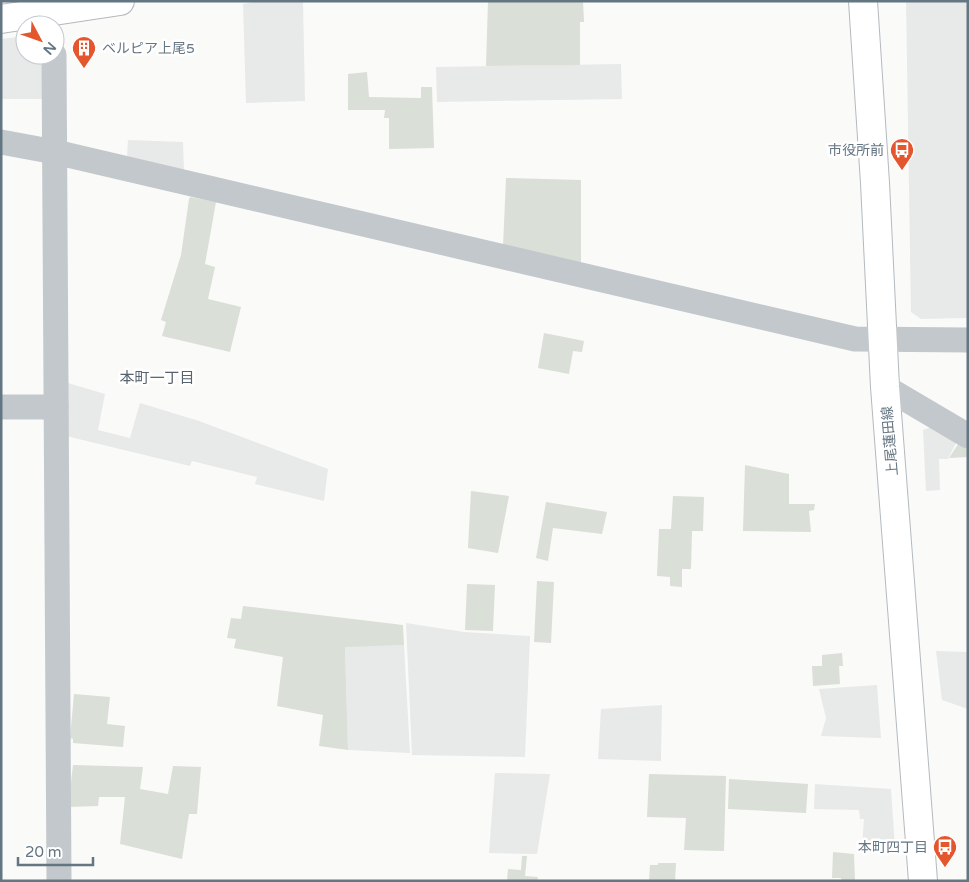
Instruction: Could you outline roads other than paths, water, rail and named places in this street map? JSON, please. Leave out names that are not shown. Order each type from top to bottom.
[{"type":"main road","points":[[65,15],[120,1]]},
{"type":"main road","name":"上尾蓮田線","points":[[863,1],[875,183],[885,387],[923,881]]},
{"type":"main road","points":[[1,19],[15,19]]},
{"type":"street","points":[[54,65],[59,881]]},
{"type":"street","points":[[1,142],[55,152],[855,339],[968,340]]},
{"type":"street","points":[[885,387],[968,436]]},
{"type":"street","points":[[1,407],[56,407]]},
{"type":"place","name":"ベルピア上尾5","points":[[84,69]]},
{"type":"place","name":"市役所前","points":[[902,171]]},
{"type":"place","name":"本町四丁目","points":[[945,868]]},
{"type":"district","name":"本町一丁目","points":[[157,378]]}]
